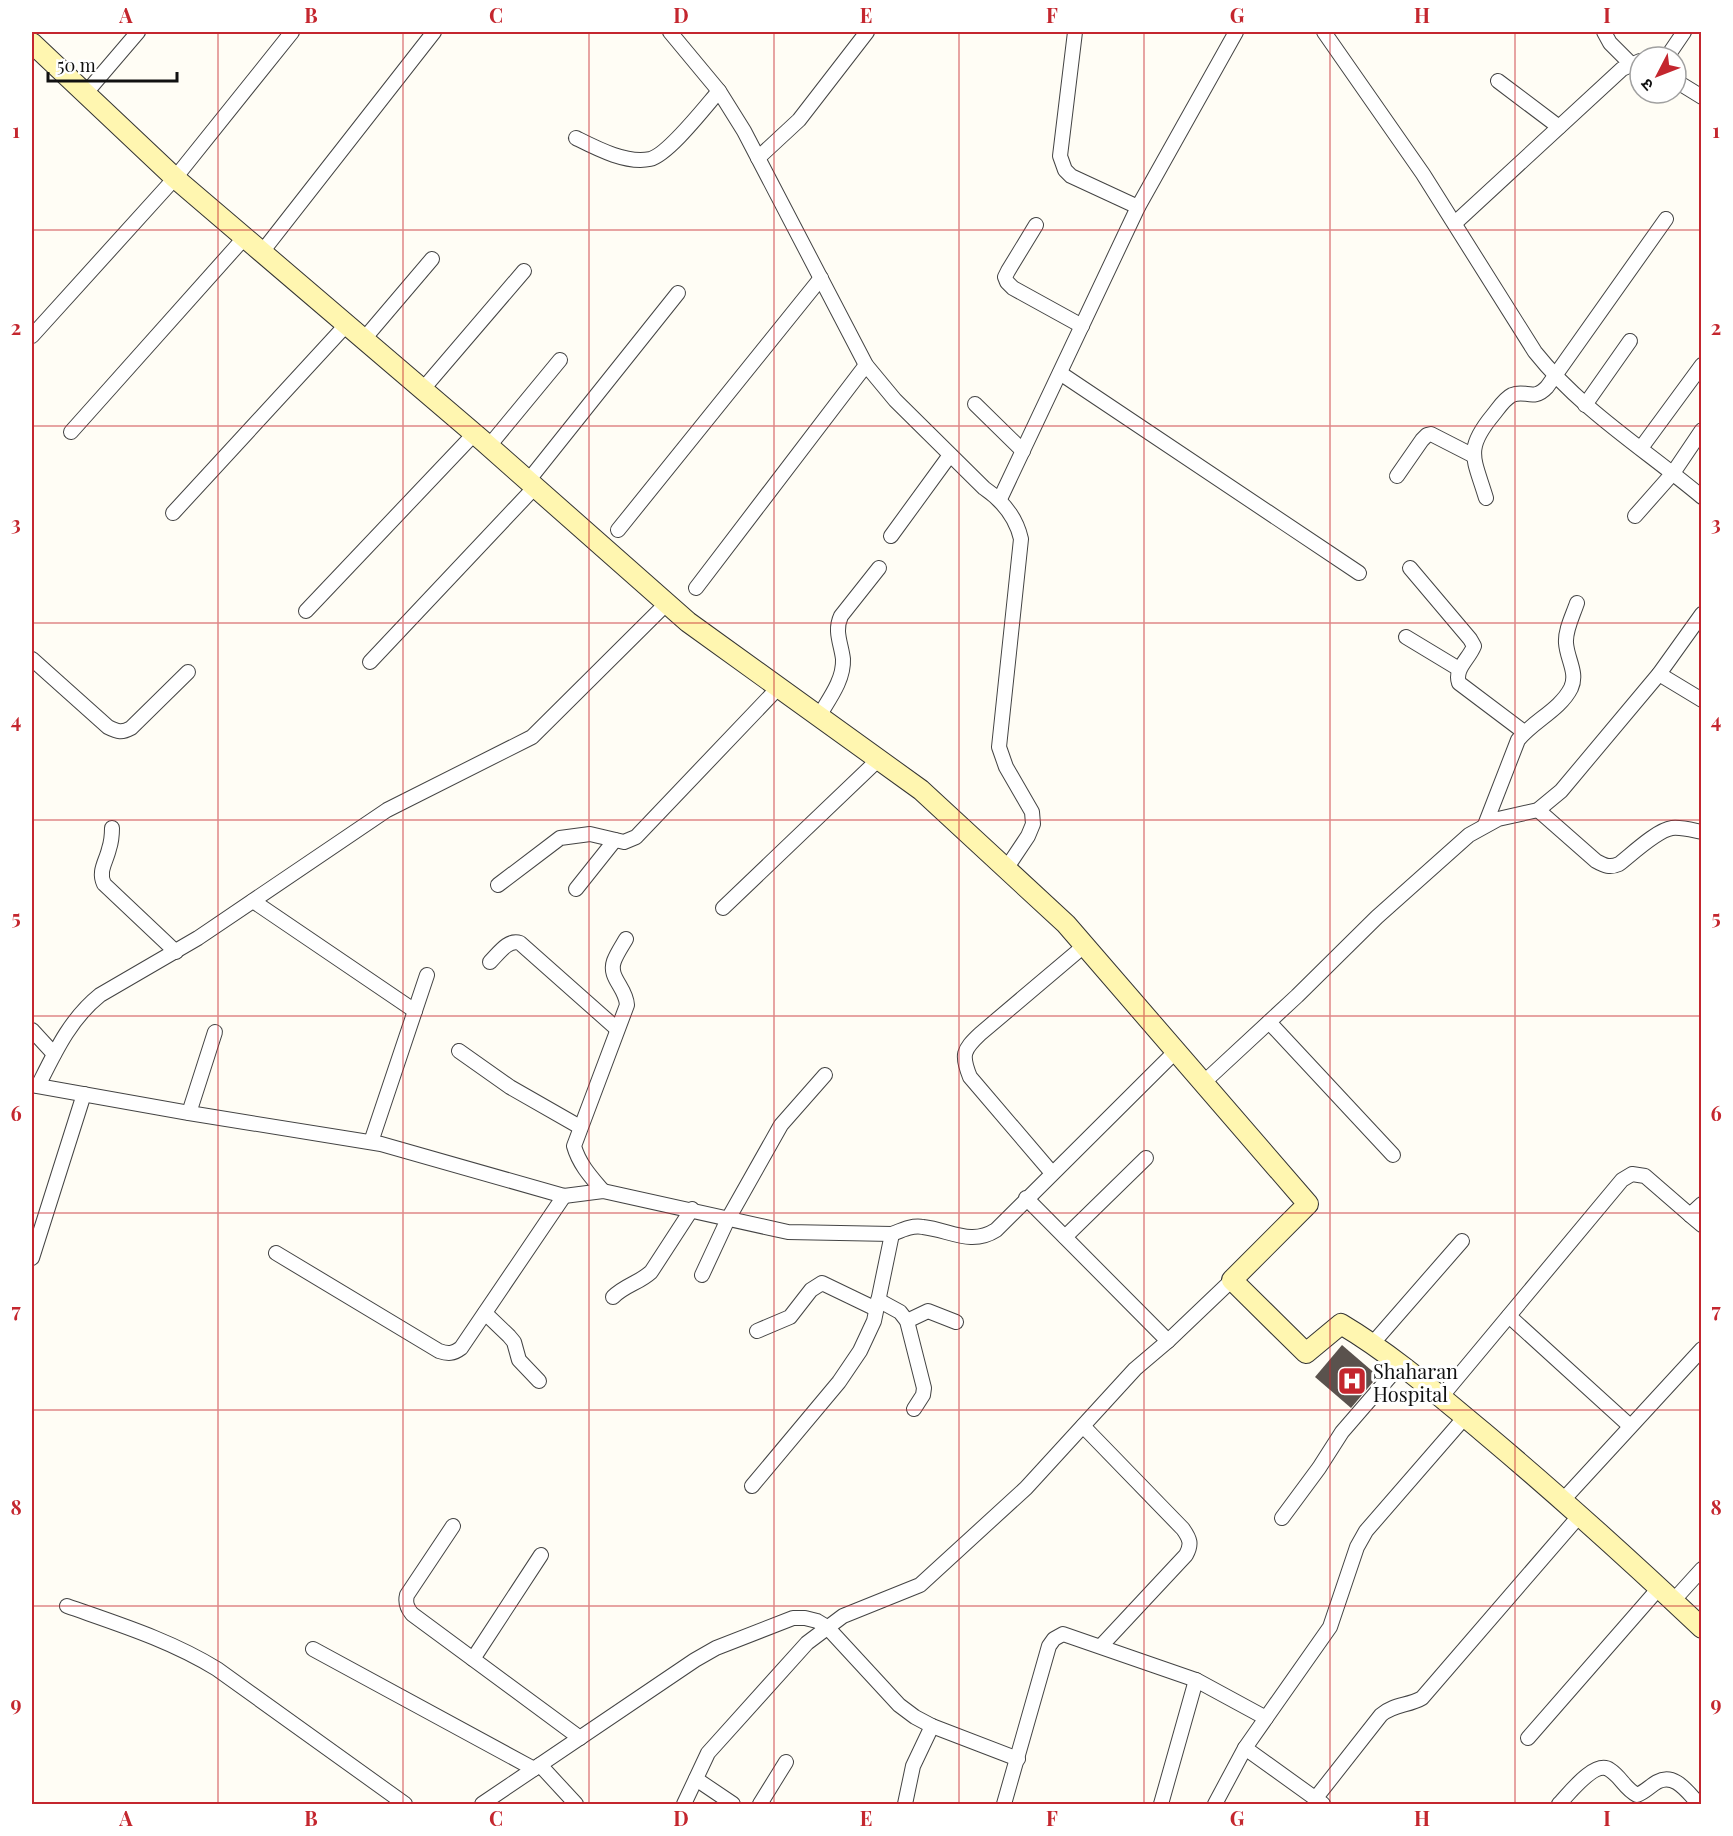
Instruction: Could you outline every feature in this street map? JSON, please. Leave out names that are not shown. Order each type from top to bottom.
[{"type":"street","points":[[85,94],[138,32]]},
{"type":"street","points":[[32,336],[175,178],[292,32]]},
{"type":"street","points":[[262,252],[434,32]]},
{"type":"street","points":[[670,32],[719,92],[744,131],[866,365],[895,400],[984,488],[1000,499],[1014,519],[1021,539],[999,747],[1006,767],[1032,812],[1033,824],[1028,836],[1006,869]]},
{"type":"street","points":[[758,158],[799,120],[867,32]]},
{"type":"street","points":[[1075,32],[1060,156],[1062,163],[1071,176],[1138,207]]},
{"type":"street","points":[[1000,499],[1138,207],[1236,32]]},
{"type":"street","points":[[1324,32],[1455,223],[1536,352],[1555,377],[1585,405],[1673,472],[1701,497]]},
{"type":"street","points":[[1604,32],[1610,43],[1628,57]]},
{"type":"street","points":[[1675,45],[1684,32]]},
{"type":"street","points":[[32,43],[175,178],[482,440],[688,622],[921,789],[1066,924],[1308,1204],[1232,1280],[1135,1369],[1026,1488],[920,1585],[843,1616],[807,1643],[708,1753],[684,1804]]},
{"type":"street","points":[[1455,223],[1628,66]]},
{"type":"street","points":[[1498,81],[1558,127]]},
{"type":"street","points":[[1688,89],[1701,97]]},
{"type":"street","points":[[576,138],[616,156],[642,160],[658,157],[719,92]]},
{"type":"street","points":[[1486,498],[1474,456],[1474,443],[1478,432],[1507,398],[1519,393],[1528,396],[1542,392],[1555,377],[1666,219]]},
{"type":"street","points":[[1036,225],[1008,271],[1005,277],[1007,282],[1013,288],[1082,326]]},
{"type":"street","points":[[71,432],[245,237]]},
{"type":"street","points":[[364,339],[432,259]]},
{"type":"street","points":[[423,389],[524,271]]},
{"type":"street","points":[[618,530],[821,278]]},
{"type":"street","points":[[369,662],[532,484],[678,293]]},
{"type":"street","points":[[173,513],[347,324]]},
{"type":"street","points":[[1585,405],[1630,341]]},
{"type":"street","points":[[306,611],[482,440],[560,360]]},
{"type":"street","points":[[696,588],[866,365]]},
{"type":"street","points":[[1641,448],[1701,365]]},
{"type":"street","points":[[1060,373],[1359,573]]},
{"type":"street","points":[[975,404],[1023,451]]},
{"type":"street","points":[[1635,516],[1673,472],[1701,430]]},
{"type":"street","points":[[1397,476],[1426,435],[1431,434],[1474,456]]},
{"type":"street","points":[[891,536],[950,455]]},
{"type":"street","points":[[1410,567],[1470,639],[1473,646],[1471,653],[1459,669],[1457,677],[1459,683],[1524,732]]},
{"type":"street","points":[[819,716],[841,673],[843,660],[837,624],[879,568]]},
{"type":"street","points":[[667,603],[532,737],[387,810],[176,952],[100,995],[76,1018],[35,1085],[189,1113],[371,1142],[564,1196],[603,1191],[788,1232],[892,1234],[907,1227],[922,1227],[972,1238],[985,1237],[996,1230],[1175,1052]]},
{"type":"street","points":[[1485,825],[1511,754],[1524,732],[1561,701],[1572,687],[1574,678],[1566,636],[1577,603]]},
{"type":"street","points":[[1202,1084],[1377,917],[1469,835],[1498,819],[1538,810],[1561,791],[1659,674],[1700,620]]},
{"type":"street","points":[[1406,637],[1459,669]]},
{"type":"street","points":[[32,659],[108,727],[117,732],[124,732],[131,728],[188,672]]},
{"type":"street","points":[[1659,674],[1701,700]]},
{"type":"street","points":[[498,885],[560,838],[590,834],[624,842],[636,837],[779,687]]},
{"type":"street","points":[[723,908],[879,759]]},
{"type":"street","points":[[1538,810],[1596,861],[1606,866],[1619,864],[1661,832],[1670,828],[1701,832]]},
{"type":"street","points":[[112,828],[111,844],[102,869],[104,884],[176,952]]},
{"type":"street","points":[[576,889],[615,840]]},
{"type":"street","points":[[253,901],[415,1011]]},
{"type":"street","points":[[603,1191],[583,1167],[574,1146],[627,1005],[626,997],[613,974],[614,961],[626,939]]},
{"type":"street","points":[[490,962],[509,944],[520,943],[617,1029]]},
{"type":"street","points":[[1052,1173],[970,1077],[965,1065],[964,1054],[967,1046],[980,1034],[1084,946]]},
{"type":"street","points":[[371,1142],[427,975]]},
{"type":"street","points":[[1269,1022],[1393,1155]]},
{"type":"street","points":[[32,1030],[54,1054]]},
{"type":"street","points":[[189,1113],[215,1032]]},
{"type":"street","points":[[459,1051],[510,1087],[580,1127]]},
{"type":"street","points":[[702,1275],[728,1219],[781,1125],[825,1075]]},
{"type":"street","points":[[32,1258],[84,1094]]},
{"type":"street","points":[[1065,1237],[1146,1158]]},
{"type":"street","points":[[1442,1396],[1622,1180],[1632,1174],[1645,1176],[1701,1225]]},
{"type":"street","points":[[276,1254],[439,1351],[447,1354],[455,1353],[461,1348],[564,1196]]},
{"type":"street","points":[[1026,1198],[1168,1341]]},
{"type":"street","points":[[1690,1215],[1701,1204]]},
{"type":"street","points":[[612,1297],[626,1285],[646,1277],[651,1272],[692,1209]]},
{"type":"street","points":[[752,1486],[839,1382],[860,1351],[874,1321],[892,1234]]},
{"type":"street","points":[[1373,1343],[1462,1241]]},
{"type":"street","points":[[1232,1280],[1306,1353],[1341,1324],[1373,1343],[1442,1396],[1563,1500],[1701,1628]]},
{"type":"street","points":[[757,1331],[790,1317],[811,1290],[822,1283],[900,1312],[907,1321],[924,1388],[923,1395],[914,1409]]},
{"type":"street","points":[[907,1321],[928,1311],[956,1322]]},
{"type":"street","points":[[484,1313],[514,1342],[519,1359],[539,1381]]},
{"type":"street","points":[[1509,1316],[1630,1426]]},
{"type":"street","points":[[1563,1500],[1701,1348]]},
{"type":"street","points":[[1282,1518],[1342,1432],[1400,1365]]},
{"type":"street","points":[[1215,1804],[1245,1748],[1330,1627],[1345,1577],[1366,1531],[1465,1417]]},
{"type":"street","points":[[1083,1426],[1183,1529],[1189,1537],[1191,1546],[1186,1555],[1101,1646]]},
{"type":"street","points":[[1245,1748],[1319,1802],[1381,1715],[1389,1709],[1422,1698],[1580,1515]]},
{"type":"street","points":[[453,1526],[406,1595],[408,1608],[412,1614],[580,1738]]},
{"type":"street","points":[[473,1659],[541,1556]]},
{"type":"street","points":[[1528,1738],[1666,1595],[1701,1569]]},
{"type":"street","points":[[67,1606],[195,1655],[405,1804]]},
{"type":"street","points":[[482,1804],[695,1660],[723,1645],[793,1618],[817,1621],[827,1627],[899,1704],[915,1717],[932,1726],[1018,1759]]},
{"type":"street","points":[[1004,1804],[1049,1646],[1054,1639],[1063,1634],[1196,1680],[1266,1718]]},
{"type":"street","points":[[313,1649],[537,1767],[576,1804]]},
{"type":"street","points":[[1161,1804],[1196,1680]]},
{"type":"street","points":[[905,1804],[913,1767],[932,1726]]},
{"type":"street","points":[[760,1804],[786,1762]]},
{"type":"street","points":[[1558,1804],[1586,1775],[1602,1767],[1609,1769],[1628,1790],[1637,1795],[1645,1792],[1655,1783],[1671,1779],[1680,1784],[1699,1804]]},
{"type":"street","points":[[696,1779],[733,1804]]},
{"type":"building","points":[[1342,1345],[1378,1376],[1351,1408],[1315,1377]]},
{"type":"place","name":"Shaharan Hospital","points":[[1352,1381]]}]
